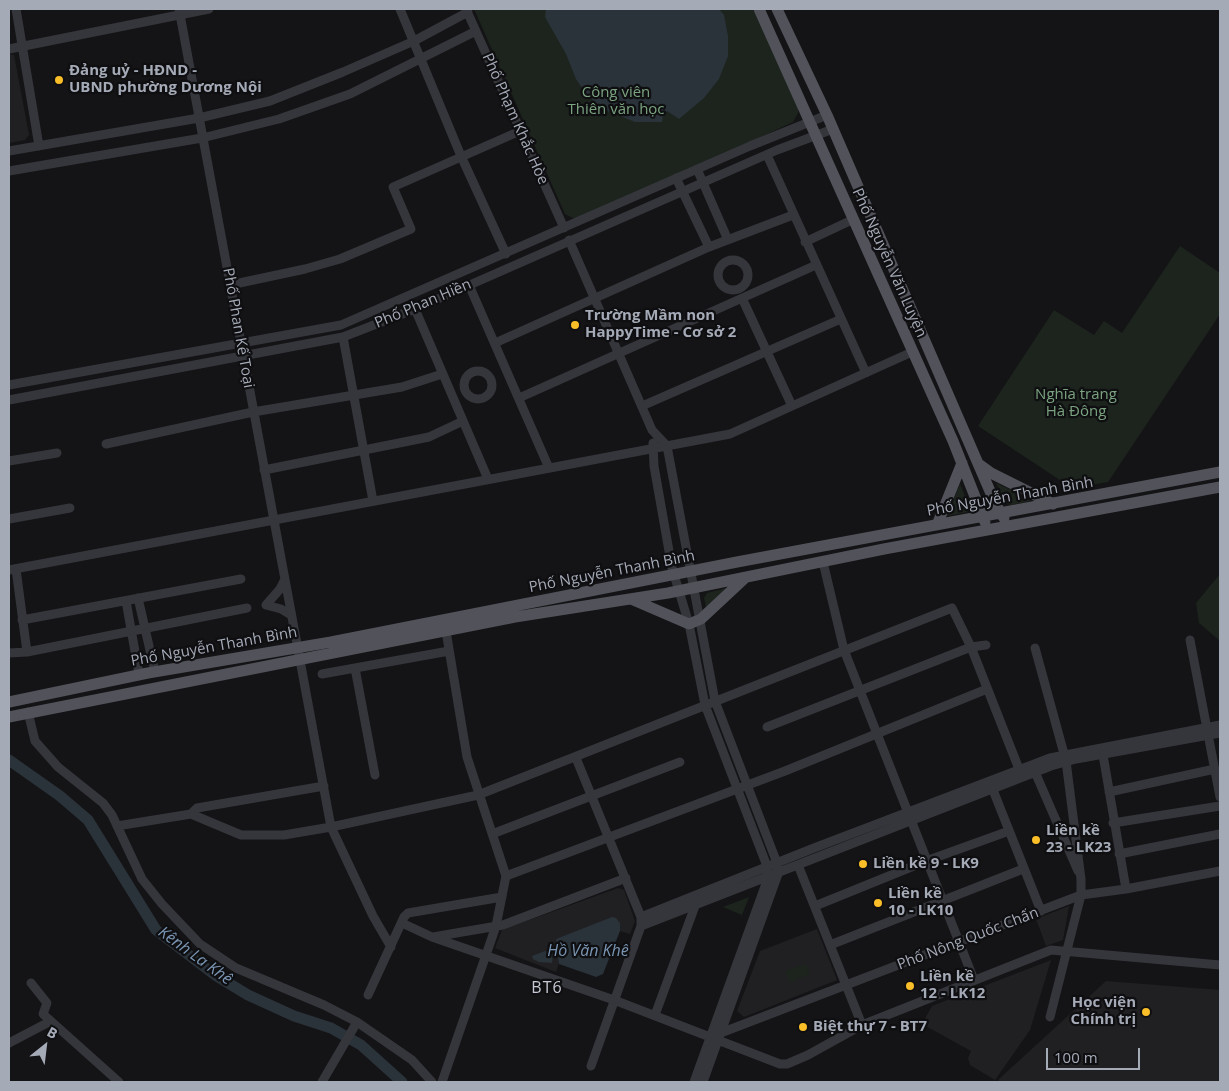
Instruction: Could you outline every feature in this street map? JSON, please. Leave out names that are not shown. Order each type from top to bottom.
[{"type":"main road","name":"Phố Nguyễn Văn Luyện","points":[[759,9],[962,463],[988,531]]},
{"type":"main road","name":"Phố Nguyễn Văn Luyện","points":[[777,9],[827,115],[996,505],[1003,513],[1007,528]]},
{"type":"main road","points":[[937,525],[962,463]]},
{"type":"main road","points":[[978,463],[991,473],[1053,504]]},
{"type":"main road","name":"Phố Nguyễn Thanh Bình","points":[[9,701],[139,674],[297,647],[1220,472]]},
{"type":"main road","name":"Phố Nguyễn Thanh Bình","points":[[9,717],[515,617],[694,588],[1220,487]]},
{"type":"main road","points":[[630,598],[690,624],[701,619],[746,577]]},
{"type":"street","points":[[16,9],[39,146]]},
{"type":"street","points":[[9,49],[179,12],[209,9]]},
{"type":"street","points":[[400,9],[461,156],[506,254]]},
{"type":"street","points":[[9,151],[199,118],[270,101],[414,41],[467,10]]},
{"type":"street","name":"Phố Phạm Khắc Hòe","points":[[467,10],[564,228],[571,231],[572,235],[569,240]]},
{"type":"street","name":"Phố Phan Kế Toại","points":[[179,12],[298,660],[331,827],[373,916],[391,947]]},
{"type":"street","points":[[9,171],[202,138],[278,119],[350,94],[422,60],[476,31]]},
{"type":"street","name":"Phố Phan Hiền","points":[[9,385],[341,325],[676,178],[827,115]]},
{"type":"street","name":"Phố Phan Hiền","points":[[9,400],[343,337],[415,309],[569,240],[767,155],[833,129]]},
{"type":"street","points":[[230,285],[306,269],[340,259],[411,229],[393,187],[520,131]]},
{"type":"street","points":[[767,155],[866,373]]},
{"type":"street","points":[[697,169],[704,182],[724,241],[726,260]]},
{"type":"street","points":[[676,178],[709,247]]},
{"type":"street","points":[[495,343],[595,300],[709,247],[793,215]]},
{"type":"street","points":[[805,242],[854,220]]},
{"type":"street","points":[[569,240],[654,433],[667,446],[715,701],[777,863],[778,874],[718,1036],[694,1082]]},
{"type":"street","points":[[519,398],[816,266]]},
{"type":"street","points":[[469,285],[549,468]]},
{"type":"street","points":[[742,298],[792,406]]},
{"type":"street","points":[[415,309],[488,480]]},
{"type":"street","points":[[642,406],[841,320]]},
{"type":"street","points":[[343,337],[373,501]]},
{"type":"street","points":[[27,652],[12,569],[730,434],[912,352]]},
{"type":"street","points":[[480,370],[488,374],[493,383],[491,392],[485,398],[476,400],[467,395],[465,390],[465,378],[471,372],[480,370]]},
{"type":"street","points":[[491,379],[508,373]]},
{"type":"street","points":[[106,444],[253,412],[402,387],[442,374]]},
{"type":"street","points":[[453,397],[465,390]]},
{"type":"street","points":[[264,470],[429,437],[463,421]]},
{"type":"street","points":[[654,433],[652,449],[674,576],[690,624],[705,705],[767,866],[768,878],[703,1082]]},
{"type":"street","points":[[9,461],[57,453]]},
{"type":"street","points":[[9,519],[70,508]]},
{"type":"street","points":[[823,562],[844,650],[974,980]]},
{"type":"street","points":[[22,620],[241,579]]},
{"type":"street","points":[[284,581],[280,589],[266,605],[281,609],[291,615]]},
{"type":"street","points":[[138,598],[155,672]]},
{"type":"street","points":[[126,601],[139,674]]},
{"type":"street","points":[[9,653],[27,652],[247,608]]},
{"type":"street","points":[[117,826],[191,814],[231,832],[246,836],[284,835],[478,796],[952,608],[971,647],[1019,769]]},
{"type":"street","points":[[442,1082],[496,926],[506,876],[500,866],[492,834],[478,796],[467,756],[446,631]]},
{"type":"street","points":[[1190,640],[1220,797]]},
{"type":"street","points":[[768,727],[971,647],[986,644]]},
{"type":"street","points":[[1035,648],[1065,758],[1081,879],[1081,895],[1050,1017]]},
{"type":"street","points":[[322,674],[449,651]]},
{"type":"street","points":[[354,668],[375,775]]},
{"type":"street","points":[[506,876],[747,785],[987,689]]},
{"type":"street","points":[[28,712],[35,741],[58,767],[102,803],[117,826],[142,879],[162,904],[210,952],[236,968],[324,1005],[412,1060],[432,1082]]},
{"type":"street","points":[[641,922],[695,906],[768,878],[993,790],[1065,758],[1103,755],[1208,731],[1220,725]]},
{"type":"street","points":[[641,922],[767,866],[1019,769],[1065,758],[1208,731],[1220,733]]},
{"type":"street","points":[[1103,755],[1113,823],[1126,889]]},
{"type":"street","points":[[576,758],[626,878],[641,922],[591,1066]]},
{"type":"street","points":[[492,834],[592,794],[680,762]]},
{"type":"street","points":[[1109,792],[1215,769]]},
{"type":"street","points":[[1035,772],[1081,879]]},
{"type":"street","points":[[191,814],[196,808],[324,786]]},
{"type":"street","points":[[993,790],[1041,911]]},
{"type":"street","points":[[1113,823],[1220,806]]},
{"type":"street","points":[[815,906],[926,861],[1009,831]]},
{"type":"street","points":[[1119,854],[1220,834]]},
{"type":"street","points":[[798,865],[862,1025]]},
{"type":"street","points":[[830,945],[1023,869]]},
{"type":"street","name":"Phố Nông Quốc Chấn","points":[[718,1036],[1081,895],[1126,889],[1220,871]]},
{"type":"street","points":[[432,937],[496,926],[626,878]]},
{"type":"street","points":[[368,995],[408,913],[502,897]]},
{"type":"street","points":[[655,1015],[695,906]]},
{"type":"street","points":[[402,923],[432,937],[718,1036],[780,1064],[787,1064],[862,1025],[1052,950],[1220,965]]},
{"type":"street","points":[[31,983],[47,1003],[43,1014],[77,1042],[119,1082]]},
{"type":"street","points":[[9,1043],[51,1021]]},
{"type":"street","points":[[322,1082],[355,1026]]},
{"type":"shaded area","points":[[9,54],[14,55],[29,135],[25,140],[9,143]]},
{"type":"shaded area","points":[[618,888],[624,890],[635,921],[630,934],[620,931],[618,920],[556,947],[560,960],[556,972],[495,948],[502,930]]},
{"type":"shaded area","points":[[1069,906],[1063,940],[1046,946],[1036,919]]},
{"type":"shaded area","points":[[817,929],[837,980],[744,1017],[737,1011],[760,951]]},
{"type":"shaded area","points":[[1051,960],[1030,1030],[995,1080],[970,1065],[968,1058],[971,1051],[922,1024],[932,1006]]},
{"type":"shaded area","name":"Học viện Chính trị","points":[[1106,981],[1220,990],[1220,1082],[999,1082],[999,1079]]},
{"type":"green space","name":"Công viên Thiên văn học","points":[[474,9],[753,9],[798,105],[798,113],[793,122],[579,221],[565,214]]},
{"type":"green space","name":"Nghĩa trang Hà Đông","points":[[1180,246],[1220,273],[1220,314],[1108,482],[1072,488],[978,426],[1054,310],[1094,335],[1104,321],[1122,333]]},
{"type":"green space","points":[[996,483],[1028,498],[1030,501],[1011,505],[1005,503]]},
{"type":"green space","points":[[960,484],[970,509],[967,512],[947,516]]},
{"type":"green space","points":[[1220,574],[1220,641],[1199,623],[1196,603]]},
{"type":"green space","points":[[727,588],[706,607],[704,598],[707,593]]},
{"type":"green space","points":[[749,897],[742,915],[723,907]]},
{"type":"green space","points":[[806,964],[810,974],[789,982],[785,971]]},
{"type":"water","points":[[546,9],[719,9],[724,15],[728,36],[728,56],[719,79],[704,98],[679,119],[667,111],[663,115],[662,122],[635,122],[603,109],[586,94],[576,79],[566,54],[545,17]]},
{"type":"water","name":"Hồ Văn Khê","points":[[612,917],[616,918],[620,923],[620,931],[603,974],[596,977],[559,964],[556,939]]},
{"type":"water","points":[[545,951],[553,954],[552,963],[539,962],[533,959],[532,956]]},
{"type":"waterway","name":"Kênh La Khê","points":[[9,760],[60,796],[88,820],[156,930],[215,975],[248,995],[294,1016],[331,1028],[361,1045],[402,1082]]},
{"type":"place","name":"Đảng uỷ - HĐND - UBND phường Dương Nội","points":[[59,80]]},
{"type":"place","name":"Trường Mầm non HappyTime - Cơ sở 2","points":[[575,325]]},
{"type":"place","name":"Liền kề 23 - LK23","points":[[1036,840]]},
{"type":"place","name":"Liền kề 9 - LK9","points":[[863,864]]},
{"type":"place","name":"Liền kề 10 - LK10","points":[[878,903]]},
{"type":"place","name":"Liền kề 12 - LK12","points":[[910,986]]},
{"type":"place","name":"Học viện Chính trị","points":[[1146,1012]]},
{"type":"place","name":"Biệt thự 7 - BT7","points":[[803,1027]]},
{"type":"district","name":"BT6","points":[[547,988]]}]
